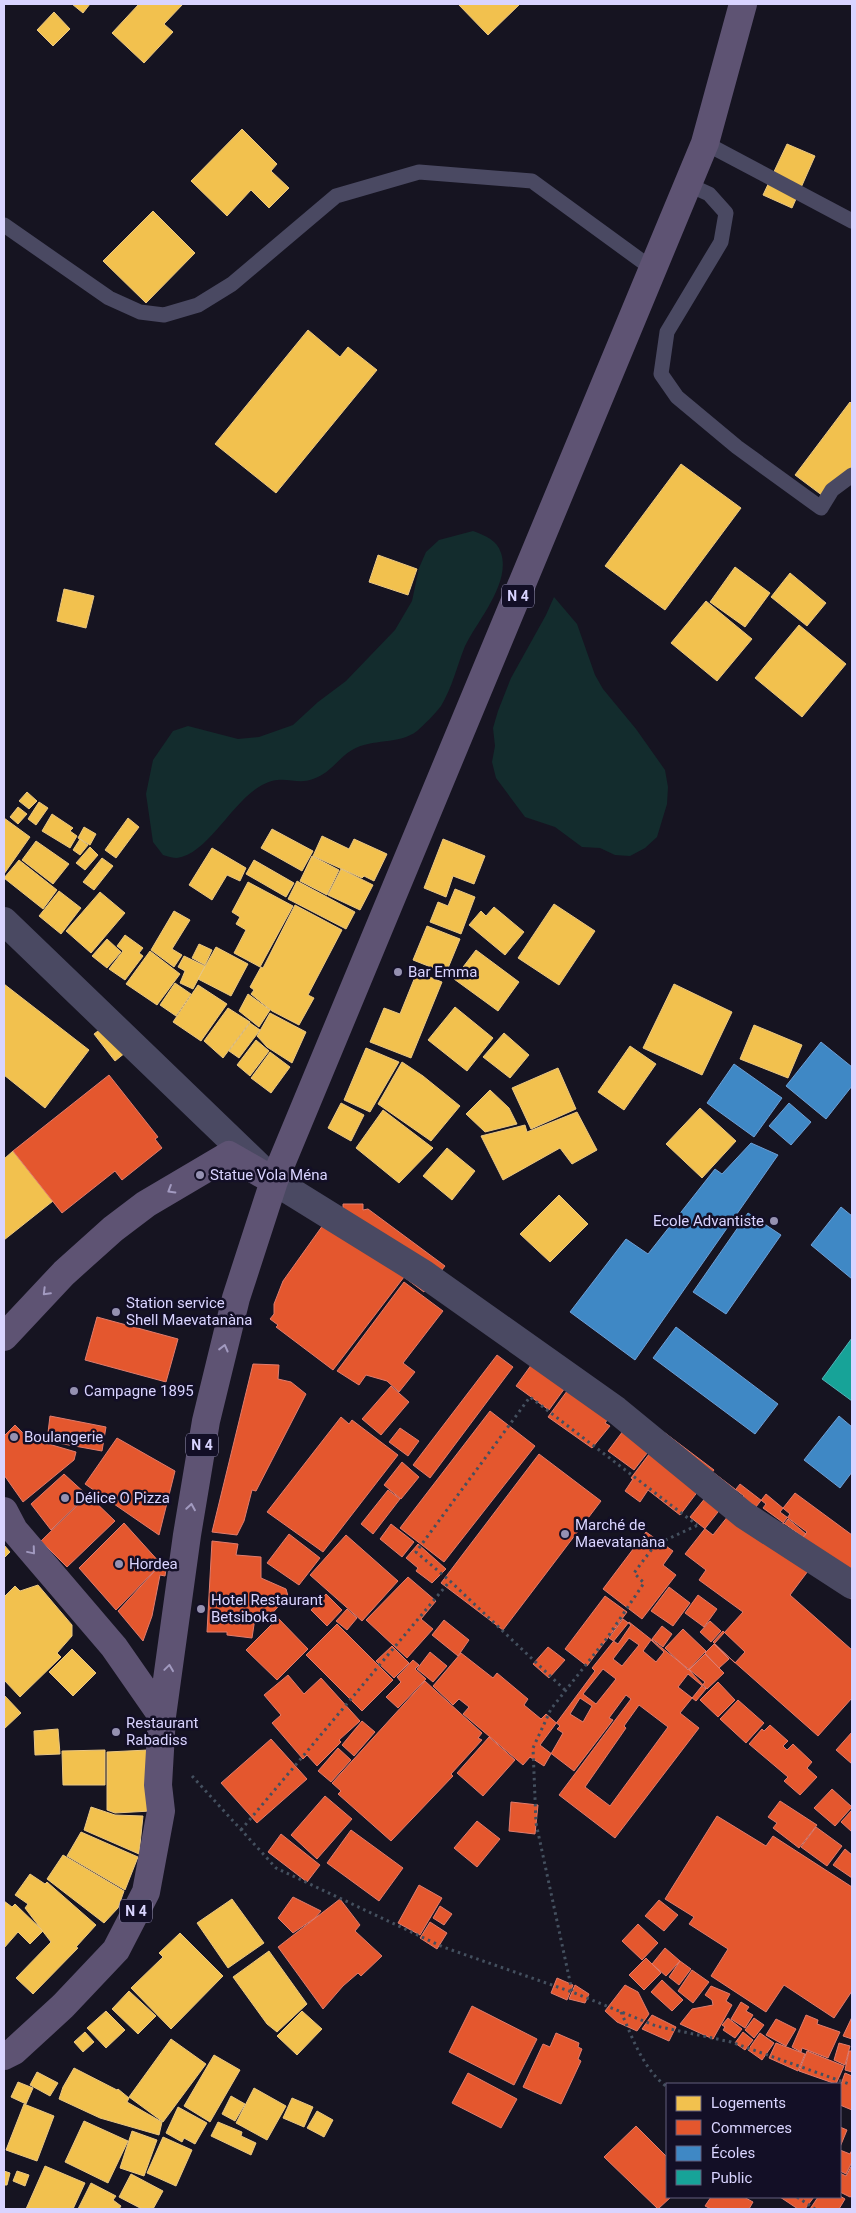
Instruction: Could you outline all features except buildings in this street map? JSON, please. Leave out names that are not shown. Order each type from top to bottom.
[{"type":"main road","name":"N 4","points":[[4,2056],[14,2051],[63,2006],[116,1950],[146,1892],[161,1812],[158,1785],[161,1727],[187,1535],[206,1421],[236,1298],[274,1181],[654,270],[705,143],[743,4]]},
{"type":"main road","points":[[4,1337],[64,1273],[113,1229],[146,1204],[229,1155],[274,1181]]},
{"type":"main road","points":[[4,1511],[14,1530],[114,1647],[161,1727]]},
{"type":"street","points":[[4,921],[274,1181],[424,1274],[464,1302],[616,1410],[744,1514],[852,1586]]},
{"type":"lane","points":[[705,143],[852,221]]},
{"type":"lane","points":[[4,225],[109,298],[140,312],[164,315],[198,305],[232,284],[273,246],[336,196],[419,172],[532,181],[654,270]]},
{"type":"lane","points":[[687,184],[709,194],[726,213],[720,242],[667,332],[661,374],[677,397],[737,447],[821,508],[832,490],[852,475]]},
{"type":"path","points":[[565,1690],[450,1581],[416,1552],[530,1397],[697,1525]]},
{"type":"path","points":[[572,1992],[536,1822],[533,1748],[551,1708],[607,1638],[644,1583],[634,1574],[655,1545],[697,1525],[744,1514]]},
{"type":"path","points":[[241,1830],[450,1581]]},
{"type":"path","points":[[161,1727],[241,1830],[276,1868],[443,1947],[572,1992],[656,2026],[731,2042],[852,2085]]},
{"type":"path","points":[[620,2012],[643,2059],[657,2079],[666,2086]]},
{"type":"path","points":[[798,2198],[815,2209]]},
{"type":"green space","points":[[473,531],[490,539],[497,545],[501,553],[503,565],[501,577],[491,601],[465,646],[445,699],[430,719],[410,735],[360,746],[352,750],[325,773],[313,779],[307,781],[277,780],[262,785],[240,803],[199,847],[177,858],[163,855],[153,842],[146,794],[153,760],[173,731],[188,726],[238,739],[259,737],[293,725],[318,702],[346,681],[395,630],[412,601],[419,568],[426,552],[439,540]]},
{"type":"green space","points":[[554,597],[577,624],[595,675],[603,689],[636,729],[665,770],[668,787],[667,804],[657,837],[645,848],[630,856],[615,855],[600,848],[582,847],[555,827],[525,817],[496,778],[492,762],[495,746],[493,728],[498,711],[511,678]]},
{"type":"place","name":"Bar Emma","points":[[398,972]]},
{"type":"place","name":"Statue Vola Ména","points":[[200,1175]]},
{"type":"place","name":"Ecole Advantiste","points":[[774,1221]]},
{"type":"place","name":"Station service Shell Maevatanàna","points":[[116,1312]]},
{"type":"place","name":"Campagne 1895","points":[[74,1391]]},
{"type":"place","name":"Boulangerie","points":[[14,1437]]},
{"type":"place","name":"Délice O Pizza","points":[[65,1498]]},
{"type":"place","name":"Marché de Maevatanàna","points":[[565,1534]]},
{"type":"place","name":"Hordea","points":[[119,1564]]},
{"type":"place","name":"Hotel Restaurant Betsiboka","points":[[201,1609]]},
{"type":"place","name":"Restaurant Rabadiss","points":[[116,1732]]}]
